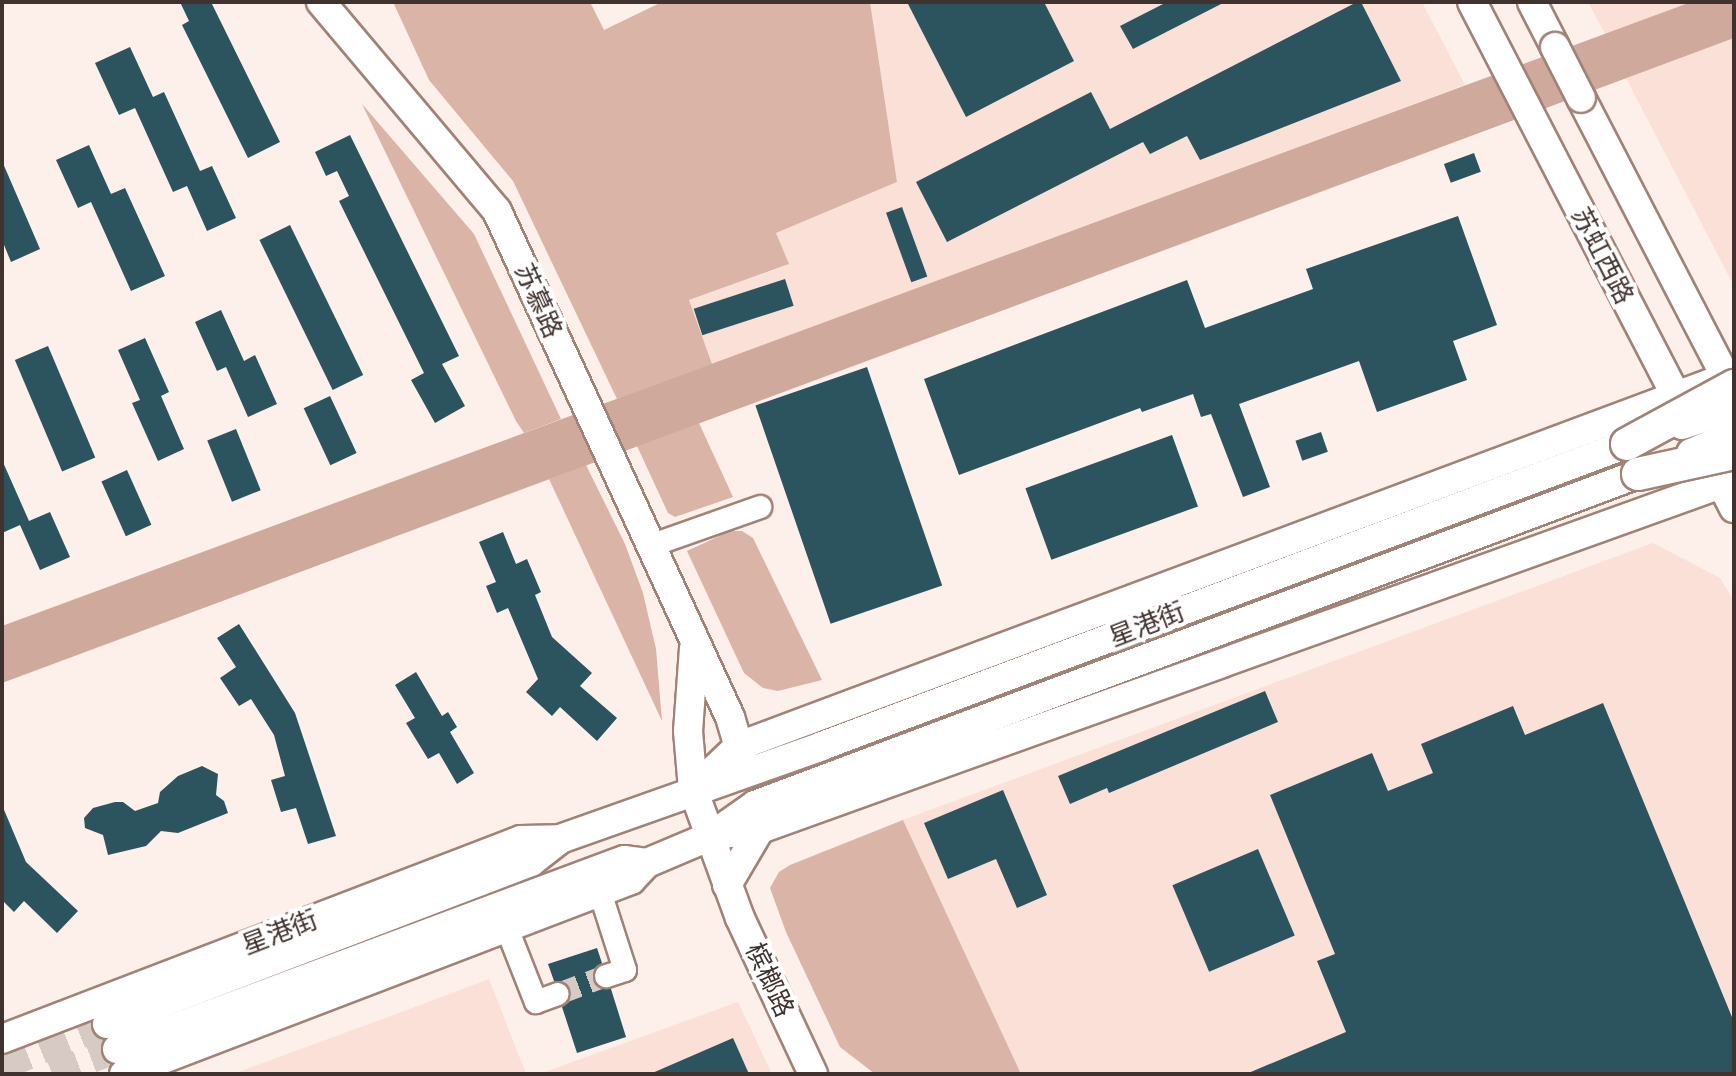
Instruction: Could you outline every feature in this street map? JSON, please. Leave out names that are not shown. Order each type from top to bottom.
[{"type":"highway","points":[[1627,444],[1732,386]]},
{"type":"highway","points":[[1638,474],[1734,453]]},
{"type":"main road","name":"苏慕路","points":[[321,2],[497,211],[730,717],[757,817]]},
{"type":"main road","name":"苏虹西路","points":[[1472,2],[1674,396],[1730,492]]},
{"type":"main road","name":"苏虹西路","points":[[1532,2],[1732,386]]},
{"type":"main road","points":[[693,789],[743,759],[1674,396],[1732,386]]},
{"type":"main road","name":"星港街","points":[[743,759],[1037,666],[1627,444],[1734,408]]},
{"type":"main road","name":"星港街","points":[[116,1049],[506,926],[600,892],[631,880],[647,863],[1047,697],[1734,435]]},
{"type":"main road","points":[[727,885],[757,817],[1730,492]]},
{"type":"main road","name":"苏慕路","points":[[694,640],[688,731],[693,789],[727,885]]},
{"type":"main road","name":"星港街","points":[[116,1049],[531,862],[560,839],[693,789]]},
{"type":"main road","name":"星港街","points":[[2,1039],[521,840],[560,839]]},
{"type":"main road","name":"星港街","points":[[116,1049],[624,860],[647,863]]},
{"type":"main road","name":"槟榔路","points":[[727,885],[813,1074]]},
{"type":"lane","points":[[650,546],[760,507]]},
{"type":"lane","points":[[600,892],[625,970],[606,976]]},
{"type":"lane","points":[[506,926],[536,1002],[558,994]]},
{"type":"shaded area","points":[[393,2],[590,2],[604,30],[662,2],[870,2],[897,182],[776,233],[789,264],[689,300],[712,364],[617,399],[513,181],[429,80]]},
{"type":"shaded area","points":[[870,2],[1422,2],[1465,85],[712,364],[689,300],[788,265],[776,233],[897,182]]},
{"type":"shaded area","points":[[1588,2],[1691,2],[1605,34]]},
{"type":"shaded area","points":[[1691,2],[1734,2],[1734,38],[2,683],[2,626]]},
{"type":"shaded area","points":[[1734,38],[1734,286],[1626,78]]},
{"type":"shaded area","points":[[362,104],[474,234],[561,419],[524,433],[516,421]]},
{"type":"shaded area","points":[[699,423],[733,497],[675,517],[668,513],[637,446]]},
{"type":"shaded area","points":[[586,465],[625,544],[643,593],[656,649],[662,721],[549,479]]},
{"type":"shaded area","points":[[730,531],[742,531],[753,538],[822,680],[778,691],[763,688],[744,673],[687,551]]},
{"type":"shaded area","points":[[1653,543],[1720,578],[1734,601],[1734,1074],[1021,1074],[903,820]]},
{"type":"shaded area","points":[[903,820],[1021,1074],[875,1074],[840,1047],[786,932],[770,888],[779,872]]},
{"type":"shaded area","points":[[489,979],[526,1074],[233,1074],[407,1010]]},
{"type":"shaded area","points":[[738,1002],[772,1074],[539,1074]]},
{"type":"building","points":[[180,2],[211,2],[280,142],[248,158],[182,25],[189,21]]},
{"type":"building","points":[[907,2],[1044,2],[1074,61],[966,117]]},
{"type":"building","points":[[1167,2],[1225,2],[1133,49],[1120,26]]},
{"type":"building","points":[[1361,2],[1401,81],[1200,160],[1187,136],[1150,154],[1143,142],[947,242],[916,182],[1091,92],[1110,129]]},
{"type":"building","points":[[130,47],[153,97],[164,92],[200,171],[212,166],[236,218],[207,231],[187,186],[173,192],[135,108],[119,115],[95,63]]},
{"type":"building","points":[[350,135],[459,356],[442,364],[465,406],[435,423],[411,380],[424,373],[339,201],[349,196],[337,171],[326,176],[315,152]]},
{"type":"building","points":[[89,145],[111,194],[125,188],[165,276],[131,291],[91,202],[78,208],[56,160]]},
{"type":"building","points":[[1474,153],[1481,172],[1451,183],[1444,164]]},
{"type":"building","points":[[2,161],[40,249],[11,262],[2,240]]},
{"type":"building","points":[[902,207],[927,277],[911,282],[886,213]]},
{"type":"building","points":[[1458,216],[1497,325],[1453,341],[1467,380],[1377,412],[1359,361],[1239,404],[1270,487],[1243,497],[1211,414],[1201,417],[1193,394],[1142,412],[1140,408],[959,475],[924,379],[1187,280],[1205,328],[1313,289],[1306,269]]},
{"type":"building","points":[[290,225],[363,375],[333,390],[259,240]]},
{"type":"building","points":[[785,279],[794,306],[702,335],[694,309]]},
{"type":"building","points":[[221,310],[244,361],[255,355],[277,404],[248,417],[226,367],[217,371],[195,322]]},
{"type":"building","points":[[145,338],[169,392],[161,396],[184,449],[158,461],[132,403],[140,400],[118,350]]},
{"type":"building","points":[[48,346],[95,457],[62,471],[15,360]]},
{"type":"building","points":[[867,367],[942,585],[831,624],[755,405]]},
{"type":"building","points":[[330,396],[357,453],[330,465],[304,408]]},
{"type":"building","points":[[236,429],[261,490],[232,502],[207,441]]},
{"type":"building","points":[[1321,432],[1328,452],[1302,461],[1295,441]]},
{"type":"building","points":[[1172,435],[1198,506],[1051,560],[1025,488]]},
{"type":"building","points":[[2,460],[29,521],[50,512],[70,557],[40,570],[20,525],[2,533]]},
{"type":"building","points":[[127,470],[151,525],[126,536],[101,481]]},
{"type":"building","points":[[503,532],[516,564],[527,559],[541,592],[535,595],[552,637],[592,673],[580,686],[617,718],[597,741],[560,707],[552,716],[526,692],[538,679],[508,608],[497,613],[486,586],[496,582],[479,542]]},
{"type":"building","points":[[239,624],[295,713],[336,836],[308,844],[296,808],[281,812],[271,780],[285,776],[274,735],[251,699],[239,706],[220,678],[236,667],[217,638]]},
{"type":"building","points":[[416,672],[442,716],[448,712],[457,727],[450,732],[474,773],[457,784],[439,753],[428,759],[406,723],[415,718],[395,685]]},
{"type":"building","points":[[1265,691],[1278,722],[1109,793],[1107,788],[1070,804],[1058,776]]},
{"type":"building","points":[[1603,703],[1734,1022],[1734,1074],[1246,1074],[1346,1032],[1317,961],[1335,954],[1270,795],[1372,753],[1388,791],[1433,773],[1421,744],[1513,706],[1525,735]]},
{"type":"building","points":[[202,766],[218,774],[216,795],[224,801],[228,813],[178,833],[161,831],[146,846],[108,855],[103,835],[85,828],[84,818],[93,808],[123,802],[135,811],[158,803],[160,792],[178,776]]},
{"type":"building","points":[[1003,790],[1047,895],[1017,908],[996,859],[948,879],[924,823]]},
{"type":"building","points":[[2,805],[26,862],[78,911],[57,933],[24,901],[14,912],[2,900]]},
{"type":"building","points":[[1258,849],[1295,936],[1209,972],[1172,885]]},
{"type":"building","points":[[597,948],[602,963],[593,972],[593,981],[602,989],[611,989],[626,1037],[577,1053],[562,1007],[569,1002],[571,990],[566,983],[554,981],[548,964]]},
{"type":"building","points":[[733,1038],[749,1074],[650,1074]]},
{"type":"tunnel","points":[[558,994],[606,976]]},
{"type":"tunnel","points":[[2,1066],[107,1024]]},
{"type":"tunnel","points":[[52,1074],[117,1049]]}]
